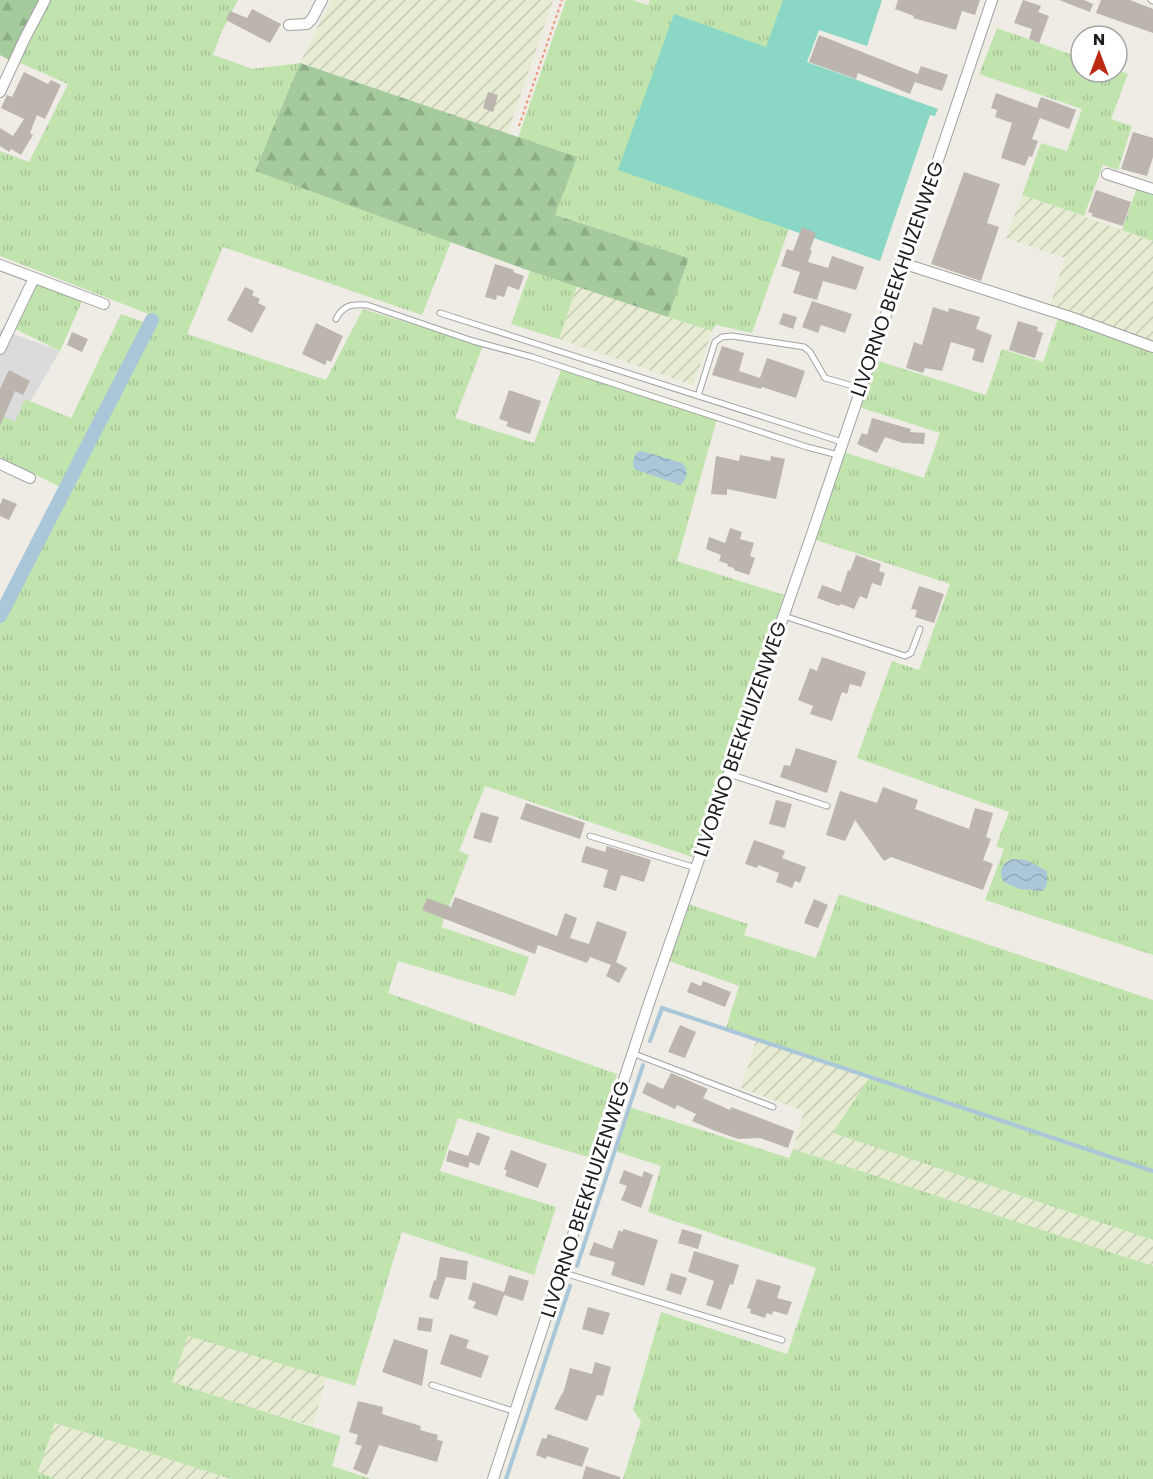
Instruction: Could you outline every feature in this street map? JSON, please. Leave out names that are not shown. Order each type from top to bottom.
[{"type":"street","points":[[0,92],[45,0]]},
{"type":"street","points":[[289,24],[307,24],[312,20],[322,0]]},
{"type":"street","name":"LIVORNO BEEKHUIZENWEG","points":[[493,1479],[632,1053],[812,534],[992,0]]},
{"type":"street","points":[[1107,174],[1153,189]]},
{"type":"street","points":[[902,263],[1073,318],[1153,347]]},
{"type":"street","points":[[0,265],[104,304]]},
{"type":"street","points":[[0,349],[34,278]]},
{"type":"street","points":[[0,464],[30,478]]},
{"type":"lane","points":[[336,319],[346,307],[356,304],[367,305],[473,341],[532,357],[807,447],[838,455]]},
{"type":"lane","points":[[440,313],[842,442]]},
{"type":"lane","points":[[698,396],[715,342],[723,337],[732,336],[804,347],[810,352],[825,378],[860,388]]},
{"type":"lane","points":[[782,616],[904,656],[911,653],[920,629]]},
{"type":"lane","points":[[729,774],[826,806]]},
{"type":"lane","points":[[590,836],[696,868]]},
{"type":"lane","points":[[632,1053],[773,1107]]},
{"type":"lane","points":[[561,1272],[782,1340]]},
{"type":"lane","points":[[432,1385],[516,1412]]},
{"type":"path","points":[[519,126],[562,0]]},
{"type":"shaded area","points":[[0,329],[60,351],[0,453]]},
{"type":"green space","points":[[0,0],[40,0],[9,60],[0,55]]},
{"type":"green space","points":[[50,0],[238,0],[221,33],[213,55],[253,69],[300,63],[255,171],[451,242],[422,315],[223,247],[187,334],[326,380],[363,309],[483,346],[455,418],[534,443],[561,370],[717,419],[677,561],[784,595],[695,858],[485,786],[459,851],[469,855],[441,927],[529,957],[515,996],[398,961],[388,993],[617,1074],[588,1157],[458,1118],[440,1171],[556,1207],[534,1275],[402,1232],[355,1386],[188,1336],[172,1382],[341,1436],[332,1466],[371,1479],[231,1479],[55,1423],[38,1472],[56,1479],[0,1479],[0,624],[159,318],[0,256],[0,151],[29,162],[68,84],[18,62]]},
{"type":"green space","points":[[331,0],[553,0],[507,135],[300,63]]},
{"type":"green space","points":[[566,0],[632,0],[648,5],[650,0],[783,0],[767,47],[619,170],[789,229],[752,333],[716,325],[712,331],[668,317],[689,258],[555,215],[518,138]]},
{"type":"green space","points":[[783,0],[882,0],[867,46],[819,30],[807,62],[938,109],[935,116],[930,115],[880,261],[618,170],[674,14],[766,47]]},
{"type":"green space","points":[[997,28],[1069,54],[1069,84],[1124,84],[1111,119],[1132,126],[1118,170],[1103,165],[1084,216],[1022,195],[1041,143],[1067,151],[1082,109],[979,74]]},
{"type":"green space","points":[[300,63],[577,157],[555,215],[689,258],[668,317],[530,271],[255,171]]},
{"type":"green space","points":[[1138,188],[1153,191],[1153,241],[1122,230]]},
{"type":"green space","points":[[1022,195],[1153,241],[1153,343],[1050,306],[1065,258],[1006,238]]},
{"type":"green space","points":[[530,271],[577,286],[559,339],[511,324]]},
{"type":"green space","points":[[38,281],[83,299],[60,351],[15,329]]},
{"type":"green space","points":[[577,286],[712,331],[693,385],[559,339]]},
{"type":"green space","points":[[121,314],[150,324],[66,490],[0,457],[0,415],[15,422],[25,399],[71,418]]},
{"type":"green space","points":[[1059,316],[1153,350],[1153,955],[985,900],[1004,849],[996,846],[1009,812],[857,758],[892,661],[919,670],[950,584],[816,540],[844,452],[924,478],[940,433],[859,407],[875,360],[986,395],[1002,349],[1043,362]]},
{"type":"green space","points":[[839,894],[1153,1000],[1153,1240],[833,1133],[870,1076],[726,1028],[739,986],[669,961],[688,904],[748,924],[744,935],[816,958]]},
{"type":"green space","points":[[757,1038],[871,1076],[834,1133],[1153,1240],[1153,1266],[793,1149],[804,1111],[741,1088]]},
{"type":"green space","points":[[629,1107],[789,1158],[793,1149],[1153,1266],[1153,1479],[623,1479],[641,1421],[633,1410],[661,1312],[787,1354],[816,1268],[648,1212],[661,1166],[615,1151]]},
{"type":"green space","points":[[188,1336],[327,1376],[313,1426],[171,1382]]},
{"type":"green space","points":[[54,1423],[231,1479],[56,1479],[38,1473]]},
{"type":"water","points":[[642,451],[682,463],[687,471],[684,480],[680,485],[634,469],[635,456],[637,452]]},
{"type":"water","points":[[1012,859],[1026,860],[1047,871],[1047,885],[1043,891],[1019,889],[1004,882],[1001,875],[1002,869],[1005,863]]},
{"type":"building","points":[[898,0],[980,0],[975,15],[962,11],[956,30],[913,18],[914,16],[895,9]]},
{"type":"building","points":[[1023,0],[1041,6],[1038,12],[1049,16],[1039,43],[1029,39],[1032,29],[1014,23]]},
{"type":"building","points":[[1059,0],[1084,0],[1093,4],[1090,12]]},
{"type":"building","points":[[1101,0],[1130,0],[1153,9],[1153,33],[1129,24],[1096,13]]},
{"type":"building","points":[[252,9],[281,24],[270,43],[226,20],[230,11],[247,18]]},
{"type":"building","points":[[819,35],[918,74],[910,94],[858,73],[856,79],[809,62]]},
{"type":"building","points":[[921,66],[948,75],[942,91],[915,82]]},
{"type":"building","points":[[24,72],[48,84],[51,80],[61,85],[45,119],[37,115],[30,133],[33,135],[21,155],[11,149],[9,152],[0,146],[0,128],[13,136],[24,119],[1,108],[7,95],[12,97]]},
{"type":"building","points":[[488,92],[498,95],[493,112],[483,108]]},
{"type":"building","points":[[996,93],[1037,108],[1041,97],[1076,110],[1069,129],[1040,118],[1032,139],[1038,141],[1032,157],[1029,156],[1025,166],[1001,158],[1012,123],[995,117],[997,110],[991,108]]},
{"type":"building","points":[[1133,132],[1153,138],[1153,157],[1147,176],[1121,169]]},
{"type":"building","points":[[964,172],[1000,184],[987,223],[999,227],[981,281],[931,264]]},
{"type":"building","points":[[1096,190],[1131,202],[1123,226],[1091,216],[1093,214],[1088,212]]},
{"type":"building","points":[[802,227],[816,233],[808,262],[828,268],[832,256],[864,267],[856,290],[823,281],[817,300],[793,293],[800,272],[781,266],[787,249],[793,251]]},
{"type":"building","points":[[495,264],[524,276],[519,290],[508,286],[504,297],[497,295],[496,300],[485,297]]},
{"type":"building","points":[[245,287],[254,291],[252,295],[260,299],[258,303],[266,307],[252,333],[227,320]]},
{"type":"building","points":[[812,301],[852,314],[845,333],[821,325],[818,333],[802,327]]},
{"type":"building","points":[[933,307],[948,312],[949,308],[980,317],[976,329],[992,335],[983,363],[972,360],[975,349],[951,342],[942,371],[925,368],[923,373],[906,368],[914,342],[922,345]]},
{"type":"building","points":[[783,313],[797,317],[793,329],[779,324]]},
{"type":"building","points":[[1018,321],[1038,327],[1037,331],[1043,333],[1035,358],[1009,350]]},
{"type":"building","points":[[316,323],[343,336],[331,362],[327,360],[325,365],[302,354]]},
{"type":"building","points":[[72,332],[88,339],[82,352],[67,345]]},
{"type":"building","points":[[722,346],[744,353],[739,371],[760,378],[767,358],[805,371],[796,398],[712,375]]},
{"type":"building","points":[[9,370],[30,381],[23,395],[15,391],[0,426],[0,389]]},
{"type":"building","points":[[509,390],[541,401],[530,434],[506,426],[508,422],[499,419]]},
{"type":"building","points":[[872,418],[911,429],[910,432],[925,433],[924,444],[903,443],[885,437],[877,453],[857,444],[862,433],[867,435]]},
{"type":"building","points":[[740,455],[770,461],[771,456],[785,459],[776,499],[727,489],[727,495],[711,494],[716,456],[739,461]]},
{"type":"building","points":[[3,498],[17,504],[9,520],[0,516],[0,505]]},
{"type":"building","points":[[730,528],[742,532],[740,539],[754,543],[750,556],[755,558],[749,575],[727,566],[728,564],[719,561],[721,555],[706,549],[709,537],[725,543]]},
{"type":"building","points":[[856,555],[881,564],[879,571],[885,573],[881,586],[872,583],[867,599],[860,596],[854,609],[817,598],[822,585],[841,592]]},
{"type":"building","points":[[919,586],[944,594],[934,623],[915,617],[917,610],[911,609]]},
{"type":"building","points":[[822,657],[866,672],[861,687],[850,684],[847,694],[842,692],[832,721],[810,714],[813,706],[798,700],[810,668],[817,671]]},
{"type":"building","points":[[796,748],[837,761],[827,793],[780,777],[784,765],[790,766]]},
{"type":"building","points":[[883,787],[918,800],[915,809],[969,829],[975,808],[993,813],[986,837],[991,839],[983,860],[993,864],[983,890],[891,857],[884,861],[855,820],[845,841],[826,835],[840,791],[877,803]]},
{"type":"building","points":[[776,800],[792,804],[785,828],[769,824]]},
{"type":"building","points":[[526,803],[585,823],[580,839],[520,819]]},
{"type":"building","points":[[481,812],[499,817],[491,843],[473,838]]},
{"type":"building","points":[[754,840],[785,851],[782,858],[806,867],[800,883],[795,881],[792,888],[776,882],[779,873],[758,865],[757,868],[745,864]]},
{"type":"building","points":[[586,846],[605,852],[607,846],[651,860],[644,882],[621,875],[616,891],[603,887],[608,870],[581,862]]},
{"type":"building","points":[[455,897],[557,936],[565,913],[577,918],[570,938],[589,944],[597,921],[627,932],[616,962],[627,968],[619,983],[606,976],[611,965],[590,957],[587,963],[538,945],[535,954],[422,910],[427,898],[451,907]]},
{"type":"building","points":[[814,899],[828,905],[818,928],[804,923]]},
{"type":"building","points":[[703,981],[731,992],[725,1007],[687,992],[691,982],[701,986]]},
{"type":"building","points":[[680,1025],[696,1032],[685,1058],[668,1052]]},
{"type":"building","points":[[671,1073],[708,1089],[703,1098],[730,1110],[731,1107],[794,1131],[788,1148],[760,1138],[738,1139],[713,1130],[692,1121],[696,1114],[677,1105],[675,1109],[642,1093],[647,1082],[663,1089]]},
{"type":"building","points":[[477,1132],[490,1137],[479,1166],[470,1162],[468,1168],[446,1161],[449,1150],[468,1156]]},
{"type":"building","points":[[511,1150],[547,1164],[538,1188],[505,1176],[507,1171],[504,1169]]},
{"type":"building","points":[[624,1170],[642,1177],[644,1171],[653,1175],[641,1208],[621,1200],[627,1186],[619,1183]]},
{"type":"building","points":[[624,1229],[658,1240],[644,1286],[611,1275],[615,1262],[589,1255],[594,1242],[612,1249],[619,1230],[622,1232]]},
{"type":"building","points":[[682,1229],[702,1235],[698,1249],[678,1243]]},
{"type":"building","points":[[694,1251],[739,1265],[733,1285],[730,1284],[721,1310],[706,1305],[714,1281],[688,1272]]},
{"type":"building","points":[[440,1257],[468,1261],[466,1280],[446,1277],[438,1300],[429,1297],[434,1280],[436,1281]]},
{"type":"building","points":[[671,1273],[687,1278],[681,1295],[666,1290]]},
{"type":"building","points":[[509,1275],[529,1281],[523,1301],[504,1295],[497,1316],[473,1308],[476,1302],[468,1299],[473,1282],[504,1292]]},
{"type":"building","points":[[757,1279],[781,1286],[777,1298],[792,1302],[787,1315],[773,1311],[772,1315],[767,1313],[765,1318],[750,1313],[751,1309],[747,1308]]},
{"type":"building","points":[[588,1307],[610,1313],[603,1335],[582,1329]]},
{"type":"building","points":[[419,1317],[433,1319],[431,1332],[417,1330]]},
{"type":"building","points":[[450,1334],[469,1340],[466,1348],[489,1356],[481,1378],[440,1364]]},
{"type":"building","points":[[394,1339],[428,1350],[422,1386],[382,1372]]},
{"type":"building","points":[[595,1362],[611,1367],[603,1396],[597,1395],[587,1421],[554,1409],[564,1390],[570,1368],[592,1374]]},
{"type":"building","points":[[358,1401],[383,1407],[382,1414],[421,1426],[420,1430],[438,1435],[437,1440],[443,1441],[437,1462],[379,1445],[367,1475],[353,1469],[362,1446],[355,1444],[358,1435],[349,1432]]},
{"type":"building","points":[[548,1434],[589,1448],[582,1467],[547,1456],[546,1459],[536,1455],[542,1438],[546,1439]]},
{"type":"building","points":[[586,1466],[620,1477],[620,1479],[582,1479]]},
{"type":"waterway","points":[[0,616],[152,320]]},
{"type":"waterway","points":[[650,1041],[662,1008],[1153,1171]]},
{"type":"waterway","points":[[577,1266],[643,1065]]},
{"type":"waterway","points":[[506,1479],[570,1286]]}]
